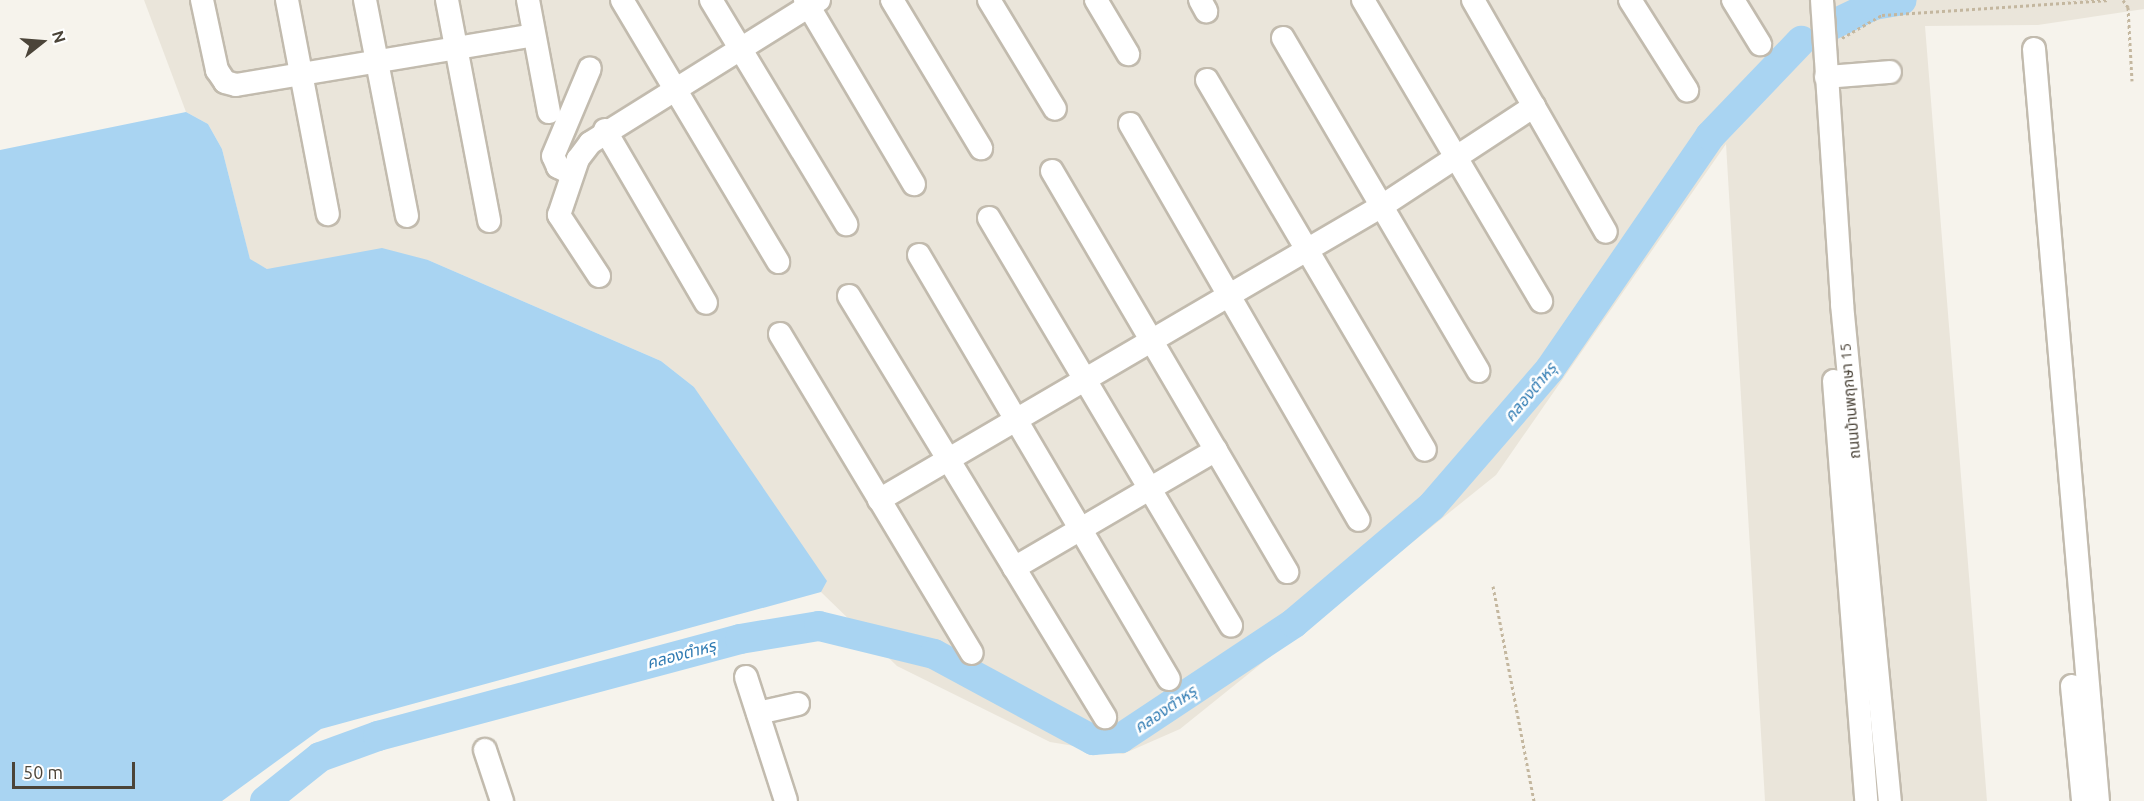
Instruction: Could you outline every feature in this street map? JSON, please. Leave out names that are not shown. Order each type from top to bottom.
[{"type":"street","points":[[202,0],[225,82],[301,75],[534,35]]},
{"type":"street","points":[[287,0],[328,214]]},
{"type":"street","points":[[365,0],[407,216]]},
{"type":"street","points":[[447,0],[489,221]]},
{"type":"street","points":[[528,0],[549,112]]},
{"type":"street","points":[[622,0],[778,262]]},
{"type":"street","points":[[711,0],[738,49],[846,224]]},
{"type":"street","points":[[892,0],[981,147]]},
{"type":"street","points":[[989,0],[1054,109]]},
{"type":"street","points":[[1096,0],[1128,54]]},
{"type":"street","points":[[1363,0],[1541,301]]},
{"type":"street","points":[[1473,0],[1606,232]]},
{"type":"street","points":[[1630,0],[1687,90]]},
{"type":"street","points":[[1733,0],[1760,44]]},
{"type":"street","name":"ถนนบ้านพฤกษา 15","points":[[1812,0],[1846,460],[1872,586],[1890,801]]},
{"type":"street","name":"ถนนบ้านพฤกษา 15","points":[[1822,0],[1866,801]]},
{"type":"street","points":[[599,276],[559,215],[572,174],[605,130],[811,2],[914,184]]},
{"type":"street","points":[[1283,38],[1478,371]]},
{"type":"street","points":[[2034,49],[2098,801]]},
{"type":"street","points":[[572,174],[558,167],[553,156],[590,68]]},
{"type":"street","points":[[1826,76],[1890,72]]},
{"type":"street","points":[[1207,80],[1425,450]]},
{"type":"street","points":[[879,500],[1382,206],[1456,160],[1534,106]]},
{"type":"street","points":[[1130,124],[1359,520]]},
{"type":"street","points":[[605,130],[706,303]]},
{"type":"street","points":[[1052,171],[1287,572]]},
{"type":"street","points":[[989,218],[1083,381],[1231,626]]},
{"type":"street","points":[[919,255],[1169,679]]},
{"type":"street","points":[[849,296],[1105,717]]},
{"type":"street","points":[[780,334],[972,653]]},
{"type":"street","points":[[1014,568],[1216,450]]},
{"type":"street","points":[[746,677],[786,801]]},
{"type":"street","points":[[2072,686],[2083,801]]},
{"type":"street","points":[[758,713],[798,704]]},
{"type":"street","points":[[485,750],[502,801]]},
{"type":"path","points":[[1824,45],[1882,15],[2110,0]]},
{"type":"path","points":[[2123,0],[2128,7],[2132,81]]},
{"type":"path","points":[[1493,586],[1534,801]]},
{"type":"shaded area","points":[[144,0],[2144,0],[2144,9],[2038,25],[1925,26],[1987,801],[1765,801],[1726,144],[1496,475],[1180,729],[1123,754],[1050,742],[897,666],[821,592],[694,387],[661,361],[428,260],[267,269],[250,260],[222,149],[208,124],[186,112]]},
{"type":"water","points":[[186,112],[208,124],[222,149],[250,259],[267,269],[382,248],[428,260],[661,361],[694,387],[827,581],[821,592],[321,729],[222,801],[0,801],[0,150]]},
{"type":"waterway","name":"คลองตำหรุ","points":[[1832,25],[1874,5],[1902,0]]},
{"type":"waterway","name":"คลองตำหรุ","points":[[265,801],[320,757],[378,736],[740,639],[819,626],[934,654],[1093,740],[1121,738],[1294,623],[1431,507],[1550,369],[1710,136],[1801,41]]}]
